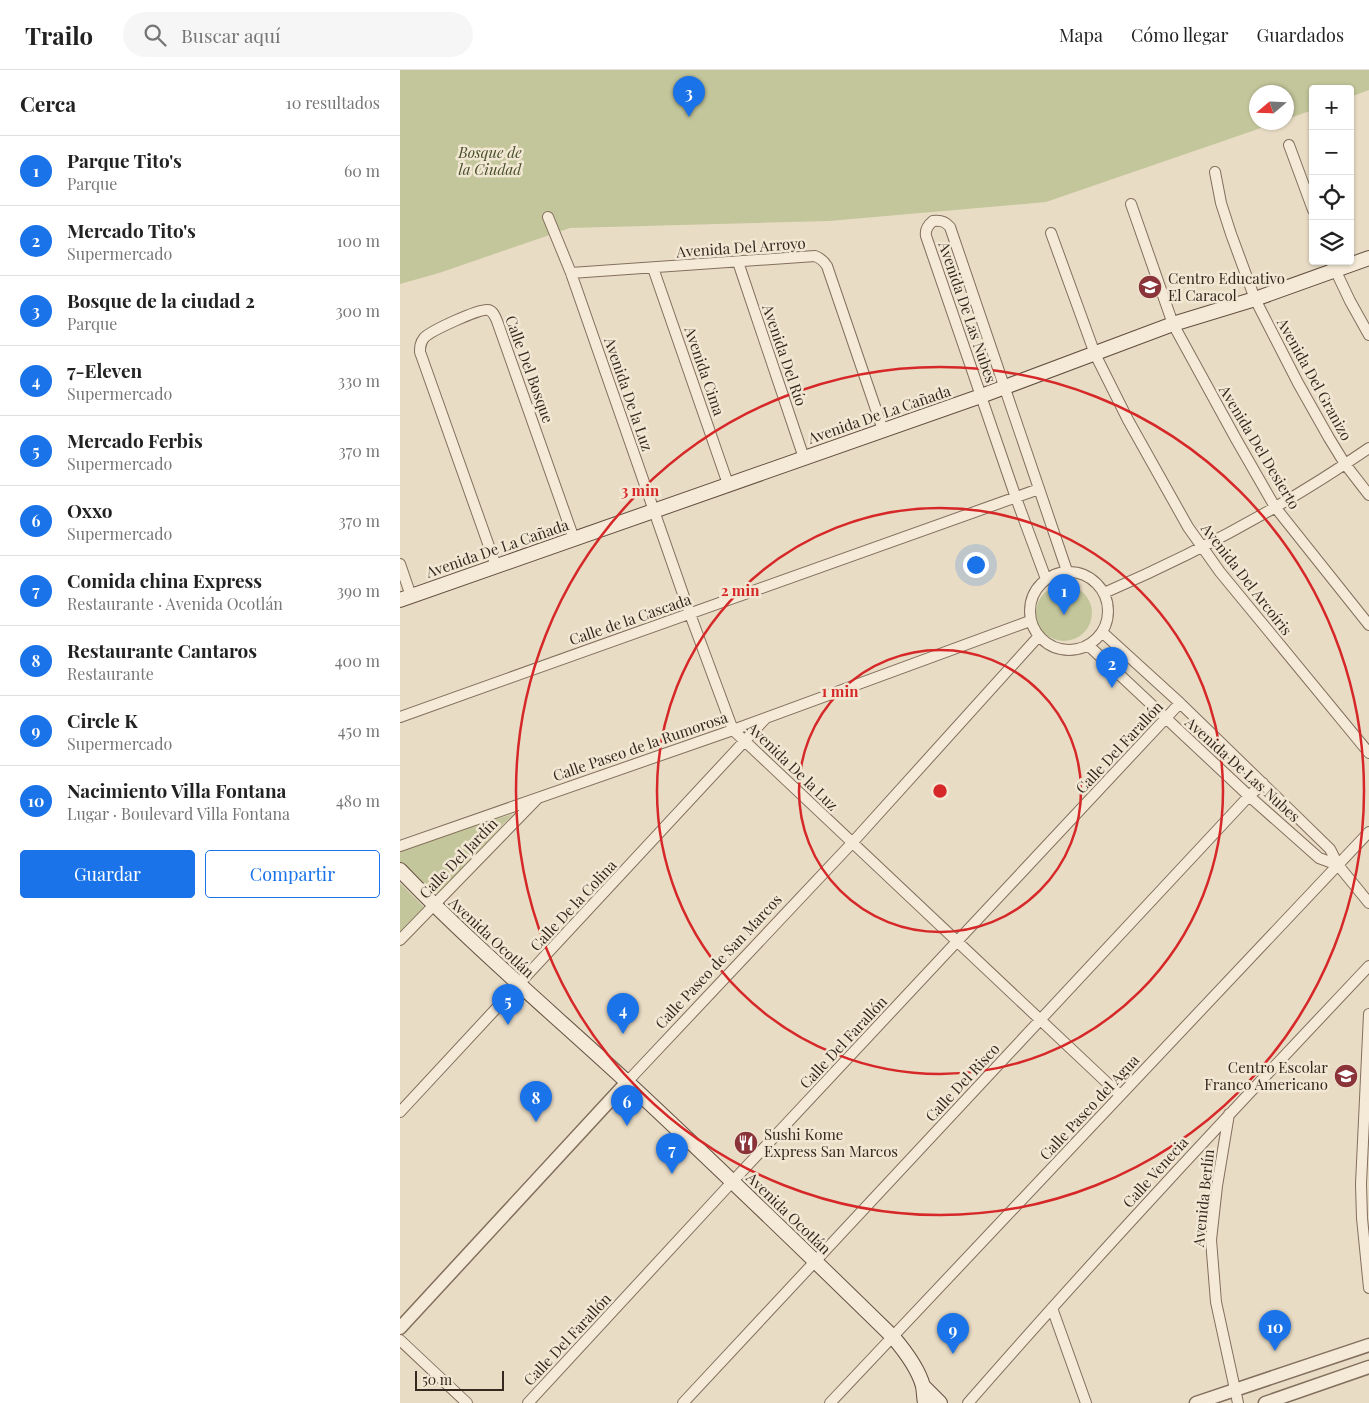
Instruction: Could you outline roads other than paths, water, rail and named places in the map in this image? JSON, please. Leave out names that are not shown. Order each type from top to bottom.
[{"type":"main road","name":"Avenida De La Cañada","points":[[405,598],[981,396],[1173,324],[1254,299],[1333,266],[1369,258]]},
{"type":"main road","name":"Avenida Ocotlán","points":[[400,870],[434,905],[627,1082],[893,1337],[914,1366],[923,1386],[940,1403]]},
{"type":"main road","name":"Avenida Ocotlán","points":[[923,1386],[924,1403]]},
{"type":"street","points":[[1289,145],[1309,199]]},
{"type":"street","name":"Avenida Del Granizo","points":[[1215,172],[1228,226],[1254,299],[1298,383],[1345,464],[1369,495]]},
{"type":"street","name":"Avenida Del Desierto","points":[[1131,204],[1173,324],[1236,440],[1275,507],[1369,625]]},
{"type":"street","name":"Avenida De la Luz","points":[[548,217],[571,273],[690,614],[733,730],[1120,1095]]},
{"type":"street","name":"Avenida De Las Nubes","points":[[1046,578],[1016,498],[926,236],[927,227],[932,221],[940,220],[947,222],[950,227],[1066,571]]},
{"type":"street","name":"Avenida Del Arcoíris","points":[[1051,233],[1095,354],[1128,420],[1201,548],[1369,754]]},
{"type":"street","name":"Avenida Del Arroyo","points":[[571,273],[814,256],[827,266],[883,430]]},
{"type":"street","name":"Avenida Del Río","points":[[738,262],[804,458]]},
{"type":"street","points":[[1333,266],[1369,335]]},
{"type":"street","name":"Avenida Cima","points":[[653,268],[728,484]]},
{"type":"street","name":"Calle Del Bosque","points":[[496,566],[420,352],[420,346],[429,333],[475,312],[484,309],[490,310],[494,314],[574,539]]},
{"type":"street","points":[[1104,593],[1155,571],[1201,548],[1275,507],[1369,448]]},
{"type":"street","name":"Calle de la Cascada","points":[[400,717],[1038,489]]},
{"type":"street","points":[[400,564],[405,598]]},
{"type":"street","points":[[1066,571],[1081,574],[1094,581],[1104,593],[1108,606],[1107,620],[1102,632],[1089,646],[1076,650],[1062,650],[1048,645],[1038,637],[1030,621],[1029,605],[1035,590],[1046,578],[1066,571]]},
{"type":"street","name":"Calle Paseo de la Rumorosa","points":[[400,846],[733,730],[1030,621]]},
{"type":"street","name":"Avenida De Las Nubes","points":[[1102,632],[1180,703],[1330,849],[1338,865],[1369,903]]},
{"type":"street","name":"Calle Paseo de San Marcos","points":[[400,1328],[627,1082],[852,843],[1038,637]]},
{"type":"street","name":"Avenida De Las Nubes","points":[[1089,646],[1249,796],[1320,858],[1338,865]]},
{"type":"street","name":"Calle Del Farallón","points":[[528,1403],[1180,703]]},
{"type":"street","name":"Calle De la Colina","points":[[400,1112],[746,742],[767,717]]},
{"type":"street","name":"Calle Del Risco","points":[[683,1403],[1263,783]]},
{"type":"street","name":"Calle Del Jardín","points":[[400,940],[538,798]]},
{"type":"street","name":"Calle Paseo del Agua","points":[[830,1403],[1369,832]]},
{"type":"street","name":"Calle Venecia","points":[[968,1403],[1229,1114],[1369,966]]},
{"type":"street","points":[[1369,1014],[1361,1184],[1362,1218],[1369,1288]]},
{"type":"street","name":"Avenida Berlín","points":[[1229,1114],[1216,1186],[1211,1240],[1216,1302],[1238,1403]]},
{"type":"street","points":[[1052,1308],[1086,1403]]},
{"type":"street","points":[[400,1340],[467,1403]]},
{"type":"street","points":[[1196,1403],[1369,1345]]},
{"type":"street","points":[[1265,1403],[1369,1368]]},
{"type":"place","name":"Bosque de la ciudad 2","points":[[689,117]]},
{"type":"place","name":"Centro Educativo El Caracol","points":[[1150,287]]},
{"type":"place","name":"Parque Tito's","points":[[1064,615]]},
{"type":"place","name":"Mercado Tito's","points":[[1112,688]]},
{"type":"place","name":"Mercado Ferbis","points":[[508,1025]]},
{"type":"place","name":"7-Eleven","points":[[623,1034]]},
{"type":"place","name":"Centro Escolar Franco Americano","points":[[1346,1076]]},
{"type":"place","name":"Restaurante Cantaros","points":[[536,1122]]},
{"type":"place","name":"Oxxo","points":[[627,1126]]},
{"type":"place","name":"Sushi Kome Express San Marcos","points":[[746,1143]]},
{"type":"place","name":"Comida china Express","points":[[672,1174]]},
{"type":"place","name":"Nacimiento Villa Fontana","points":[[1275,1351]]},
{"type":"place","name":"Circle K","points":[[953,1354]]},
{"type":"park label","name":"Bosque de la Ciudad","points":[[490,160]]}]
